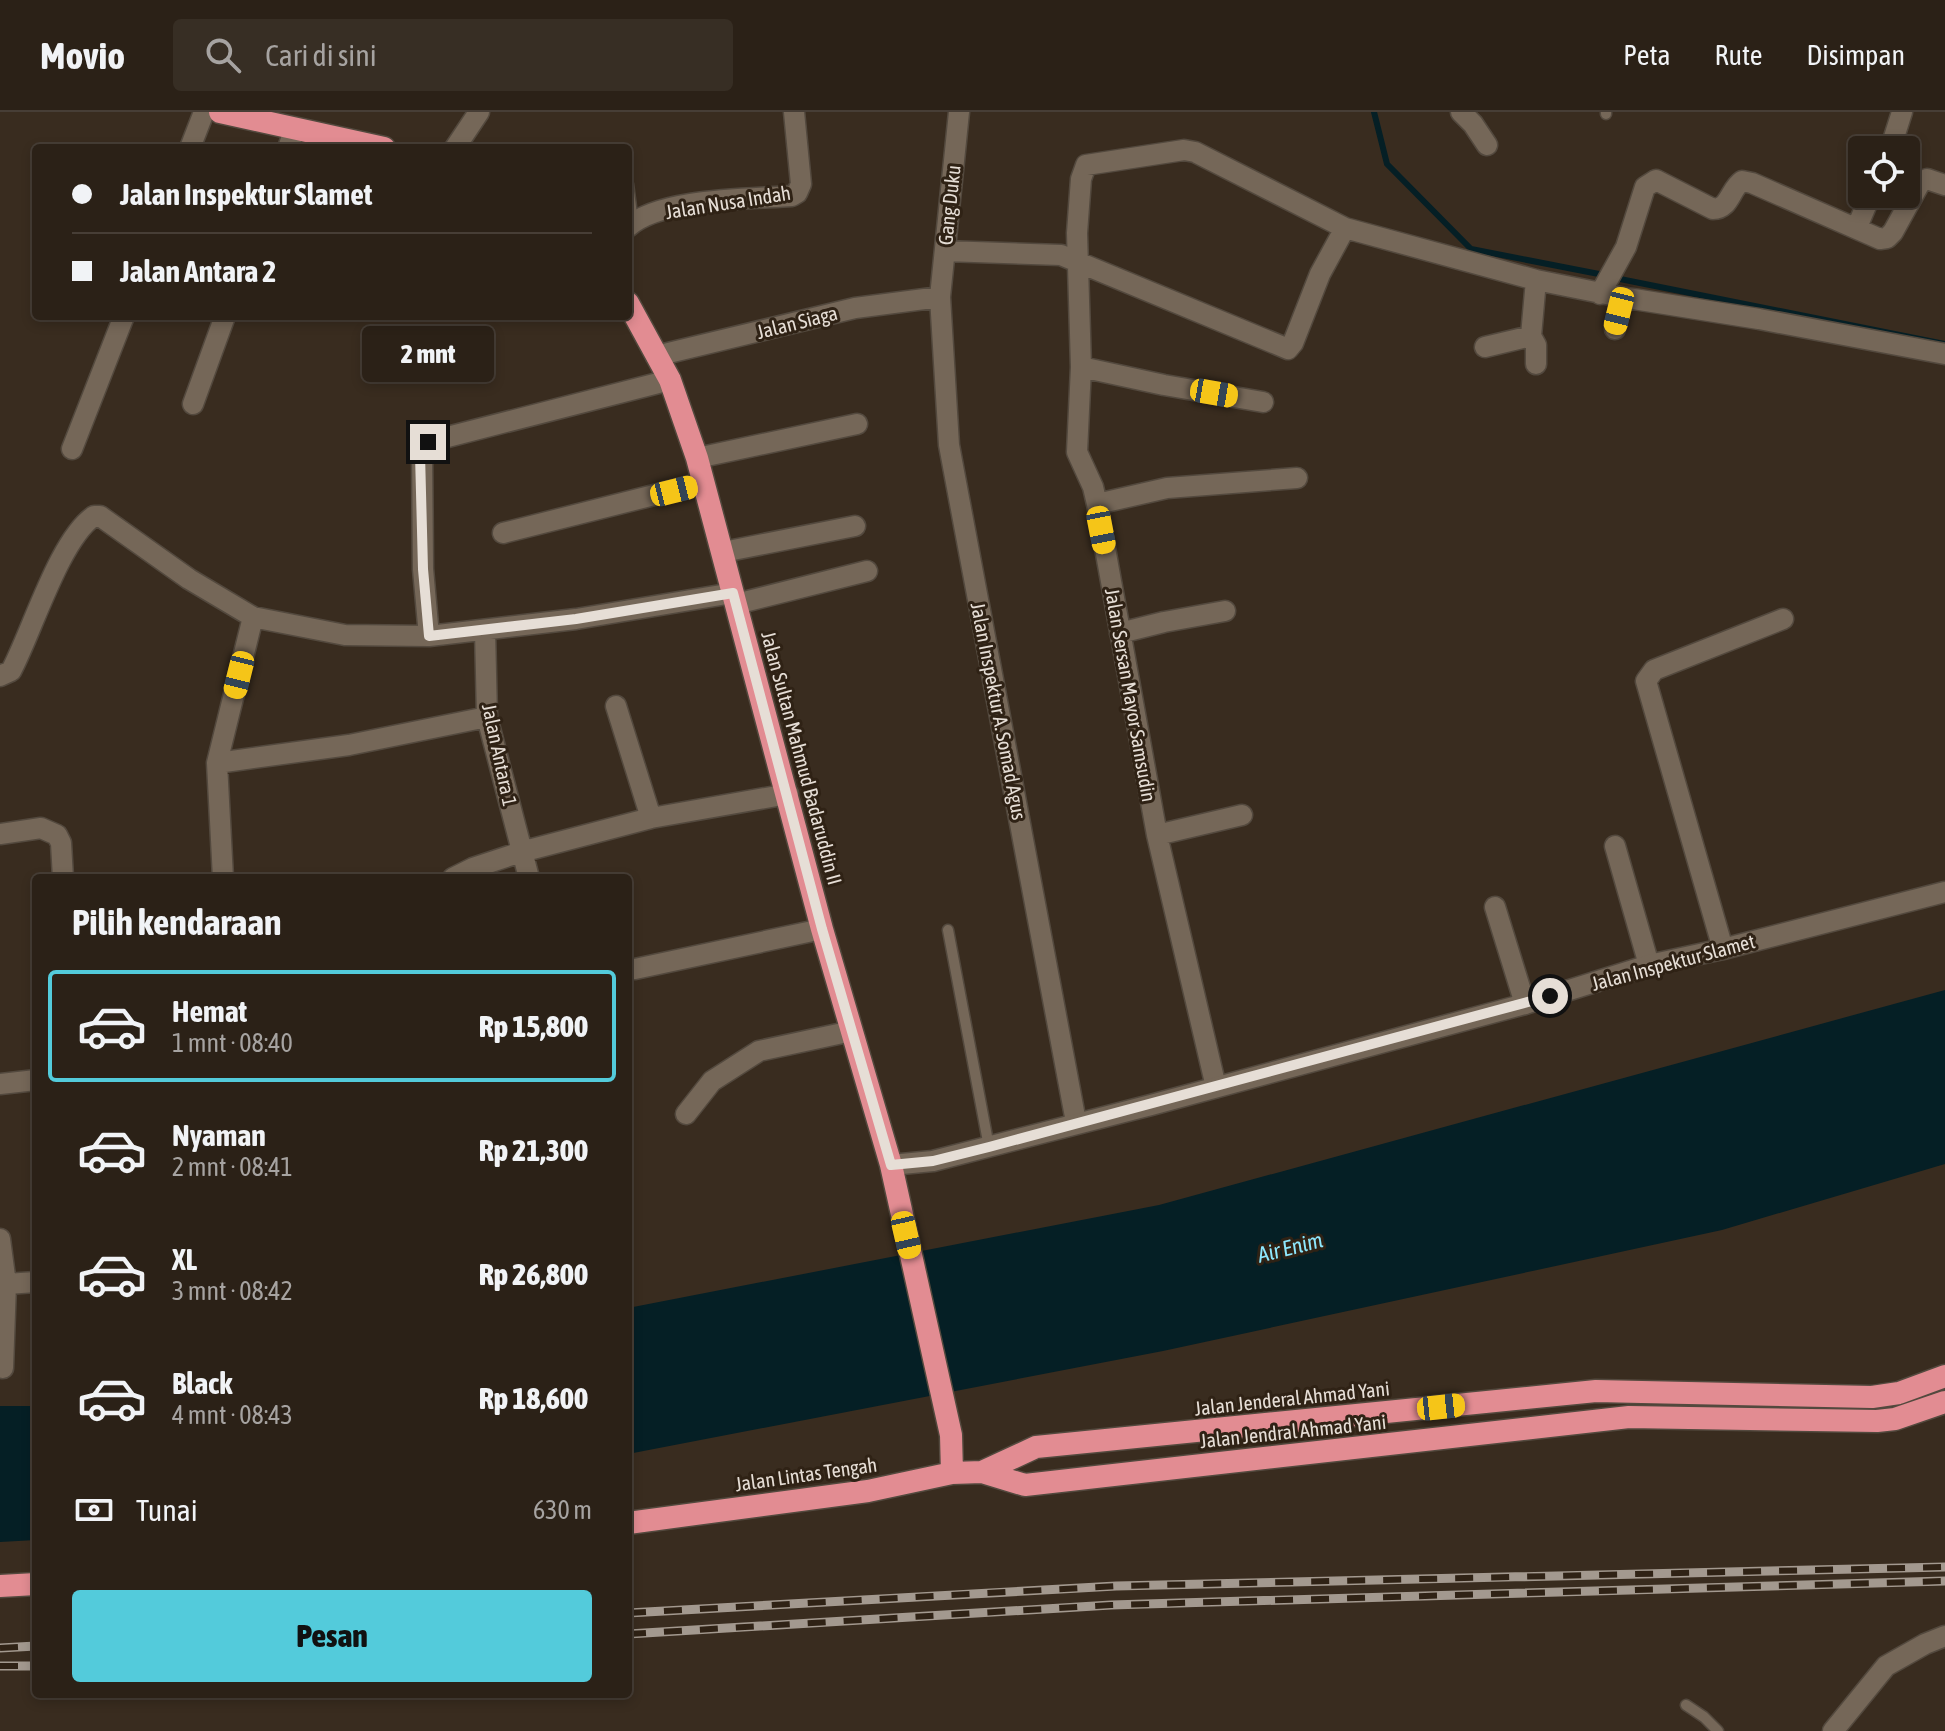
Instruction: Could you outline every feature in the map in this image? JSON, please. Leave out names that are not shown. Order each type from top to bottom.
[{"type":"highway","points":[[220,112],[364,144]]},
{"type":"highway","name":"Jalan Sultan Mahmud Badaruddin II","points":[[632,311],[670,380],[697,458],[723,552],[822,929],[891,1165],[951,1435],[952,1473]]},
{"type":"highway","name":"Jalan Jenderal Ahmad Yani","points":[[982,1472],[1036,1447],[1596,1391],[1872,1397],[1899,1393],[1945,1376]]},
{"type":"highway","name":"Jalan Jendral Ahmad Yani","points":[[982,1472],[1025,1485],[1629,1417],[1877,1421],[1895,1419],[1945,1402]]},
{"type":"highway","name":"Jalan Lintas Tengah","points":[[632,1522],[868,1491],[952,1473],[982,1472]]},
{"type":"highway","points":[[0,1586],[32,1584]]},
{"type":"street","points":[[192,144],[204,112]]},
{"type":"street","points":[[458,144],[479,112]]},
{"type":"street","name":"Jalan Nusa Indah","points":[[632,224],[685,205],[792,196],[797,193],[801,184],[794,112]]},
{"type":"street","name":"Gang Duku","points":[[940,297],[959,112]]},
{"type":"street","points":[[1461,112],[1487,145]]},
{"type":"street","points":[[1894,136],[1902,112]]},
{"type":"street","name":"Jalan Sersan Mayor Samsudin","points":[[1216,1087],[1157,835],[1097,504],[1077,452],[1081,367],[1077,262],[1083,171],[1092,162],[1184,150],[1195,152],[1345,228]]},
{"type":"street","points":[[1601,291],[1626,247],[1645,187],[1656,180],[1713,209],[1725,205],[1735,185],[1742,181],[1752,183],[1880,239],[1887,238],[1893,232],[1920,183],[1927,179],[1945,185]]},
{"type":"street","points":[[1857,227],[1865,208]]},
{"type":"street","points":[[945,251],[1061,255],[1288,349],[1320,274],[1345,228],[1536,280],[1945,354]]},
{"type":"street","points":[[1536,280],[1531,336],[1536,345],[1536,364]]},
{"type":"street","name":"Jalan Siaga","points":[[656,356],[855,308],[940,297]]},
{"type":"street","name":"Jalan Inspektur A. Somad Agus","points":[[940,297],[949,445],[1076,1122]]},
{"type":"street","points":[[1615,329],[1621,297]]},
{"type":"street","points":[[72,449],[122,320]]},
{"type":"street","points":[[193,404],[224,320]]},
{"type":"street","points":[[1485,347],[1531,336]]},
{"type":"street","points":[[1081,367],[1263,402]]},
{"type":"street","points":[[429,636],[423,569],[422,446],[670,380]]},
{"type":"street","points":[[697,458],[857,424]]},
{"type":"street","points":[[1097,504],[1167,488],[1297,478]]},
{"type":"street","points":[[503,533],[702,483]]},
{"type":"street","points":[[0,676],[11,671],[64,554],[87,520],[94,516],[100,516],[189,579],[253,617],[345,635],[429,636],[576,619],[734,599],[867,571]]},
{"type":"street","points":[[723,552],[855,526]]},
{"type":"street","points":[[1120,633],[1225,611]]},
{"type":"street","points":[[223,874],[217,763],[253,617]]},
{"type":"street","points":[[1723,949],[1646,681],[1654,670],[1783,619]]},
{"type":"street","name":"Jalan Antara 1","points":[[485,630],[487,717],[528,874]]},
{"type":"street","points":[[616,706],[651,818]]},
{"type":"street","points":[[217,763],[349,745],[487,717]]},
{"type":"street","points":[[461,874],[521,852],[651,818],[788,794]]},
{"type":"street","points":[[1157,835],[1242,815]]},
{"type":"street","points":[[0,834],[41,828],[57,835],[61,843],[63,874]]},
{"type":"street","points":[[1615,846],[1649,965]]},
{"type":"street","name":"Jalan Inspektur Slamet","points":[[891,1165],[933,1161],[989,1147],[1525,1004],[1649,965],[1945,892]]},
{"type":"street","points":[[1495,907],[1525,1004]]},
{"type":"street","points":[[635,969],[822,929]]},
{"type":"street","points":[[686,1114],[712,1081],[759,1051],[852,1031]]},
{"type":"street","points":[[0,1084],[32,1080]]},
{"type":"street","points":[[0,1239],[6,1284],[3,1368]]},
{"type":"street","points":[[6,1284],[32,1282]]},
{"type":"street","points":[[1833,1731],[1886,1666],[1945,1636]]},
{"type":"lane","points":[[948,930],[989,1147]]},
{"type":"lane","points":[[1686,1705],[1718,1731]]},
{"type":"water","name":"Air Enim","points":[[1945,990],[1945,1164],[1722,1230],[1163,1351],[632,1453],[632,1307],[1159,1205]]},
{"type":"water","points":[[0,1406],[32,1406],[32,1540],[0,1542]]},
{"type":"waterway","points":[[1374,112],[1387,164],[1471,249],[1604,275]]},
{"type":"waterway","points":[[1615,278],[1945,344]]},
{"type":"railway","points":[[632,1613],[1116,1586],[1945,1567]]},
{"type":"railway","points":[[632,1634],[1111,1605],[1945,1581]]},
{"type":"railway","points":[[0,1648],[32,1646]]},
{"type":"railway","points":[[0,1666],[32,1666]]},
{"type":"route","points":[[428,442],[422,446],[420,454],[423,569],[429,636],[576,619],[733,593],[822,929],[891,1165],[933,1161],[989,1147],[1550,996]]}]
